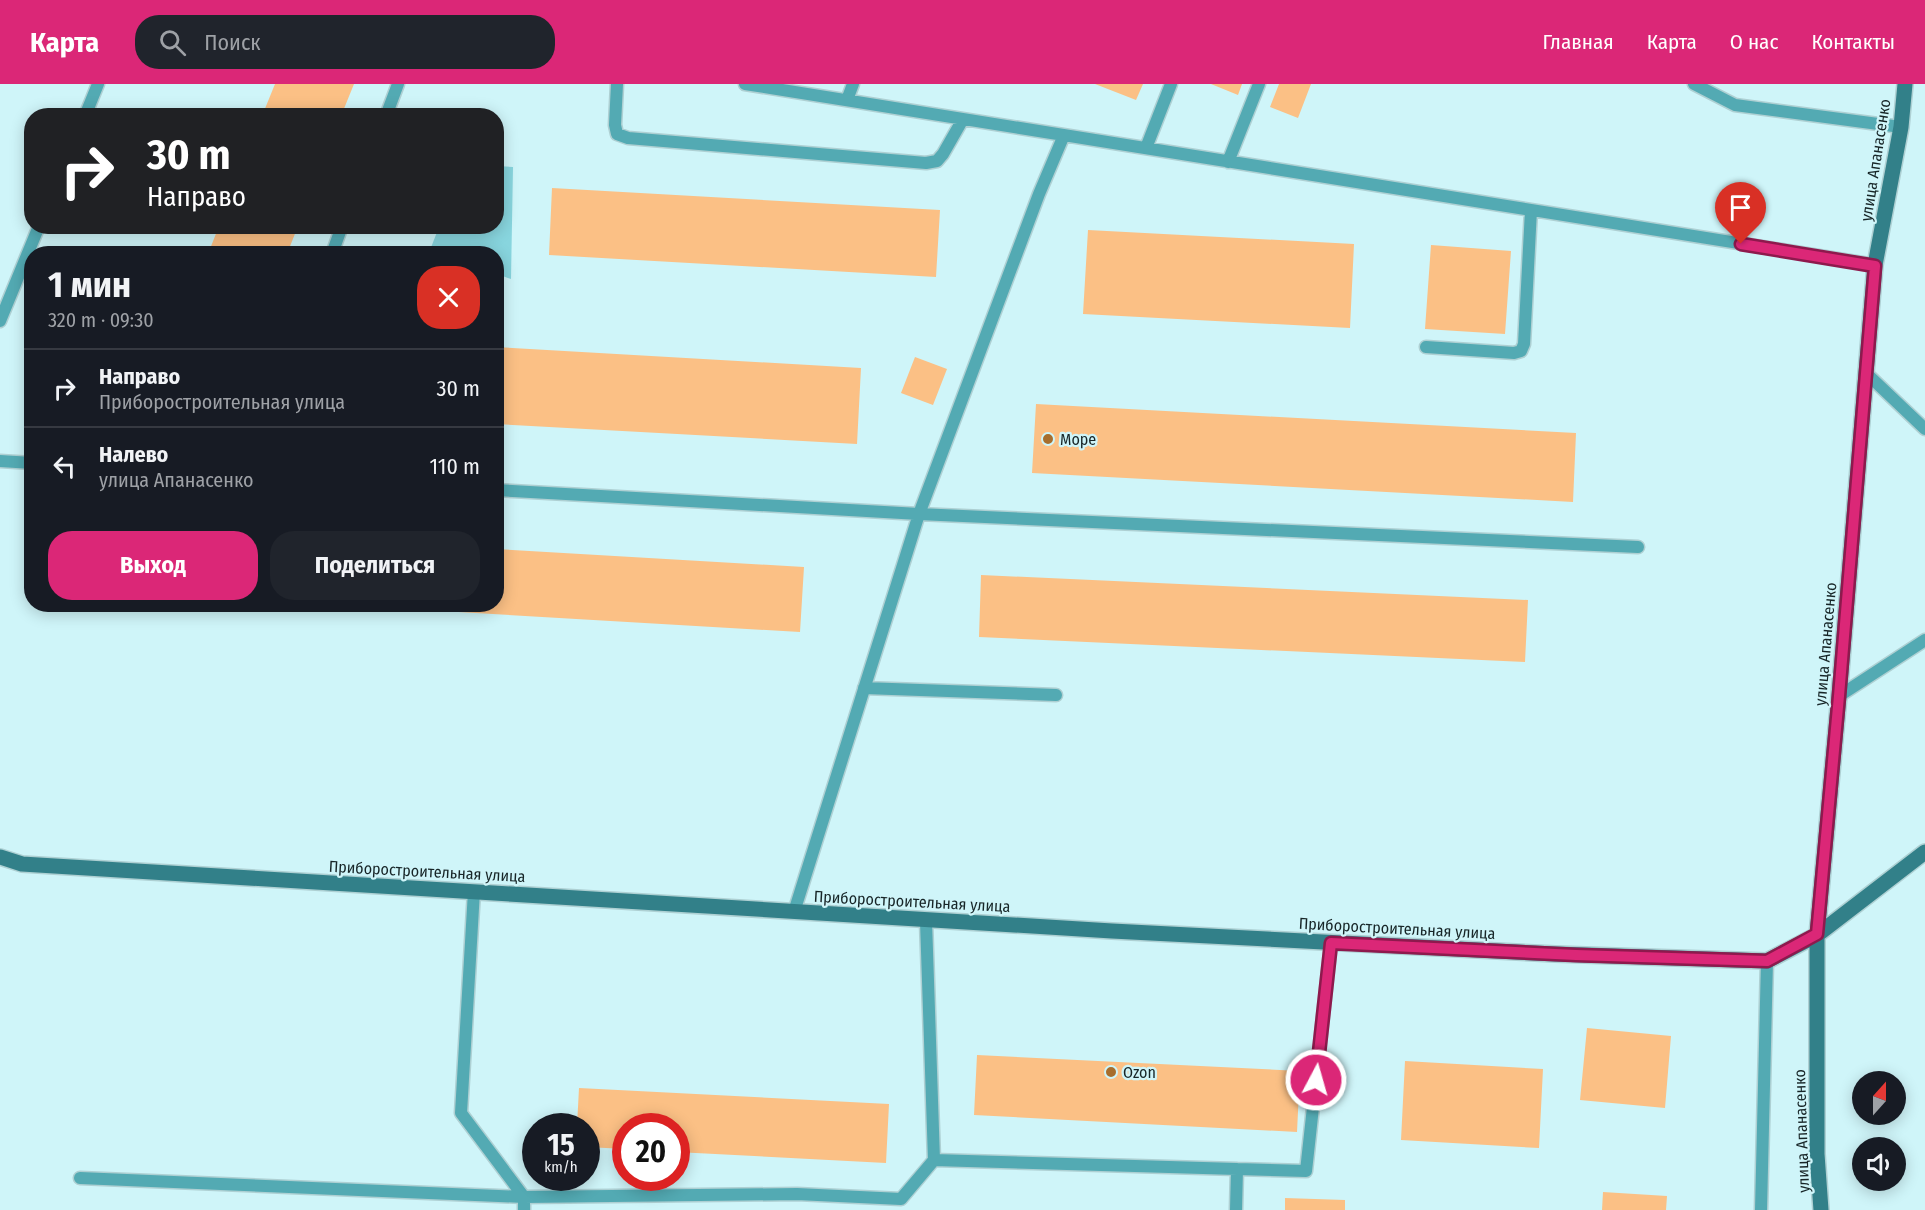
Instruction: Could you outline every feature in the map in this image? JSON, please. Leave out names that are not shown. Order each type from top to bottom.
[{"type":"main road","name":"улица Апанасенко","points":[[1821,1210],[1817,1154],[1817,934],[1875,266],[1901,127],[1905,84]]},
{"type":"main road","name":"Приборостроительная улица","points":[[0,857],[22,864],[926,921],[1625,957],[1767,961],[1817,934],[1925,852]]},
{"type":"lane","points":[[88,108],[98,84]]},
{"type":"lane","points":[[389,108],[398,84]]},
{"type":"lane","points":[[617,84],[615,125],[617,134],[628,138],[926,163],[937,161],[944,154],[963,119]]},
{"type":"lane","points":[[745,84],[1875,266]]},
{"type":"lane","points":[[847,100],[853,84]]},
{"type":"lane","points":[[1146,148],[1171,84]]},
{"type":"lane","points":[[1228,162],[1259,84]]},
{"type":"lane","points":[[1694,84],[1735,105],[1901,127]]},
{"type":"lane","points":[[794,912],[919,514],[1039,194],[1064,135]]},
{"type":"lane","points":[[1426,347],[1514,353],[1521,351],[1524,344],[1531,210]]},
{"type":"lane","points":[[0,321],[24,263]]},
{"type":"lane","points":[[1865,372],[1925,429]]},
{"type":"lane","points":[[0,461],[24,462]]},
{"type":"lane","points":[[504,490],[919,514],[1638,547]]},
{"type":"lane","points":[[1839,696],[1925,640]]},
{"type":"lane","points":[[864,688],[1056,695]]},
{"type":"lane","points":[[474,891],[461,1113],[524,1204]]},
{"type":"lane","points":[[80,1178],[524,1204],[797,1194],[901,1199],[934,1160],[926,921]]},
{"type":"lane","points":[[934,1160],[1306,1171],[1331,943]]},
{"type":"lane","points":[[1761,1210],[1767,961]]},
{"type":"lane","points":[[1236,1210],[1238,1169]]},
{"type":"shaded area","points":[[504,166],[513,167],[511,279],[504,276],[504,246],[432,246],[436,234],[504,234]]},
{"type":"building","points":[[275,84],[354,84],[344,108],[265,108]]},
{"type":"building","points":[[1095,84],[1143,84],[1136,100]]},
{"type":"building","points":[[1211,84],[1242,84],[1238,95]]},
{"type":"building","points":[[1279,84],[1311,84],[1298,118],[1270,107]]},
{"type":"building","points":[[552,188],[940,210],[936,277],[549,255]]},
{"type":"building","points":[[1088,230],[1354,244],[1350,328],[1083,314]]},
{"type":"building","points":[[216,234],[295,234],[290,246],[211,246]]},
{"type":"building","points":[[1431,245],[1511,251],[1505,334],[1425,329]]},
{"type":"building","points":[[504,347],[861,368],[857,444],[504,424]]},
{"type":"building","points":[[915,357],[947,369],[933,405],[901,393]]},
{"type":"building","points":[[1036,404],[1576,433],[1573,502],[1032,473]]},
{"type":"building","points":[[504,549],[804,567],[800,632],[458,612],[504,612]]},
{"type":"building","points":[[981,575],[1528,600],[1525,662],[979,637]]},
{"type":"building","points":[[1587,1028],[1671,1036],[1665,1108],[1580,1100]]},
{"type":"building","points":[[977,1055],[1300,1071],[1297,1132],[974,1115]]},
{"type":"building","points":[[1405,1061],[1543,1069],[1539,1148],[1401,1140]]},
{"type":"building","points":[[579,1088],[889,1104],[886,1163],[690,1153],[690,1113],[612,1113],[612,1148],[600,1148],[600,1113],[578,1113]]},
{"type":"building","points":[[1603,1192],[1667,1196],[1666,1210],[1602,1210]]},
{"type":"building","points":[[1285,1198],[1345,1200],[1345,1210],[1285,1210]]},
{"type":"place","name":"Море","points":[[1048,439]]},
{"type":"place","name":"Ozon","points":[[1111,1072]]},
{"type":"route","points":[[1316,1080],[1331,943],[1576,955],[1767,961],[1817,934],[1875,266],[1741,244]]}]
